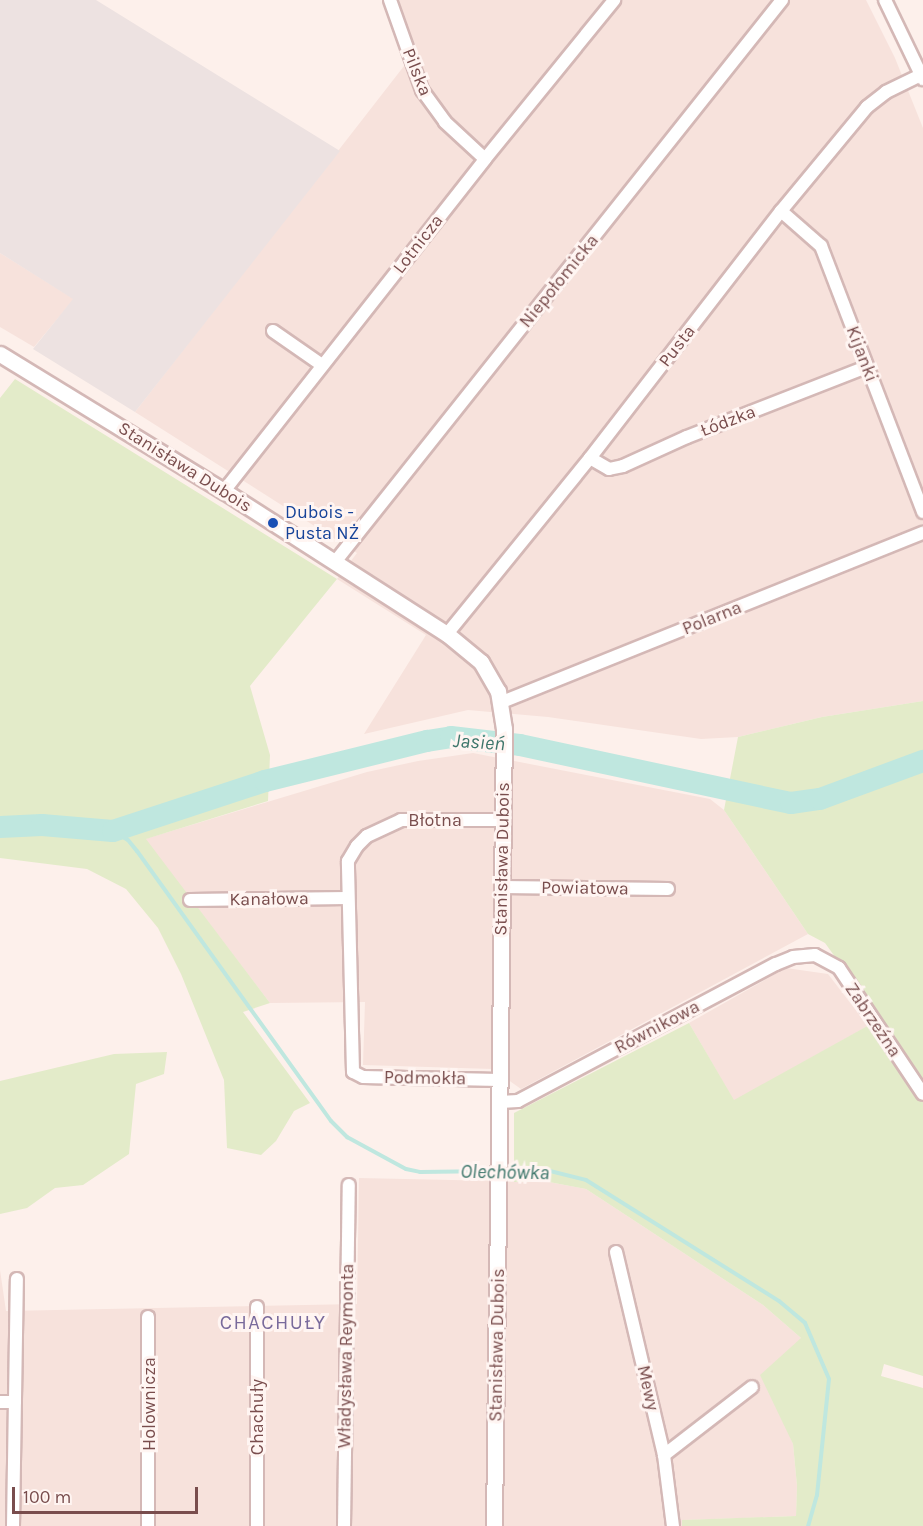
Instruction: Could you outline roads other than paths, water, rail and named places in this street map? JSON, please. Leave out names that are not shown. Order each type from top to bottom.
[{"type":"street","name":"Pilska","points":[[390,0],[422,90],[445,122],[485,159]]},
{"type":"street","name":"Lotnicza","points":[[224,491],[485,159],[614,0]]},
{"type":"street","name":"Niepołomicka","points":[[335,562],[782,0]]},
{"type":"street","points":[[885,0],[922,77]]},
{"type":"street","name":"Pusta","points":[[447,634],[590,458],[782,211],[867,107],[886,92],[922,77]]},
{"type":"street","name":"Kijanki","points":[[782,211],[821,246],[923,512]]},
{"type":"street","points":[[273,331],[322,366]]},
{"type":"street","name":"Stanisława Dubois","points":[[0,354],[224,491],[447,634],[487,669],[502,702],[504,760],[499,1080],[500,1182],[494,1526]]},
{"type":"street","name":"Łódzka","points":[[590,458],[609,469],[623,466],[687,437],[867,367]]},
{"type":"street","name":"Polarna","points":[[502,702],[923,533]]},
{"type":"street","name":"Błotna","points":[[348,898],[348,861],[357,846],[367,836],[401,820],[503,820]]},
{"type":"street","name":"Powiatowa","points":[[502,887],[668,889]]},
{"type":"street","name":"Kanałowa","points":[[190,900],[348,898]]},
{"type":"street","name":"Podmokła","points":[[348,898],[353,1072],[363,1077],[499,1080]]},
{"type":"street","name":"Zabrzeźna","points":[[815,955],[839,968],[923,1094]]},
{"type":"street","name":"Równikowa","points":[[500,1102],[518,1101],[776,964],[793,957],[815,955]]},
{"type":"street","name":"Władysława Reymonta","points":[[344,1526],[349,1185]]},
{"type":"street","name":"Mewy","points":[[616,1252],[664,1455],[673,1526]]},
{"type":"street","points":[[13,1526],[17,1279]]},
{"type":"street","name":"Chachuły","points":[[257,1307],[257,1526]]},
{"type":"street","name":"Holownicza","points":[[148,1317],[148,1526]]},
{"type":"street","points":[[664,1455],[752,1387]]},
{"type":"street","points":[[0,1402],[15,1402]]},
{"type":"waterway","name":"Jasień","points":[[0,827],[42,825],[113,831],[265,781],[451,737],[520,745],[791,803],[820,799],[923,761]]},
{"type":"waterway","name":"Olechówka","points":[[113,831],[128,840],[137,851],[331,1121],[347,1137],[406,1169],[420,1172],[495,1171]]},
{"type":"waterway","name":"Olechówka","points":[[502,1170],[542,1169],[586,1180],[779,1301],[805,1323],[829,1379],[817,1495],[808,1526]]},
{"type":"place","name":"Dubois - Pusta NŻ","points":[[273,523]]},
{"type":"district","name":"CHACHUŁY","points":[[273,1322]]}]
